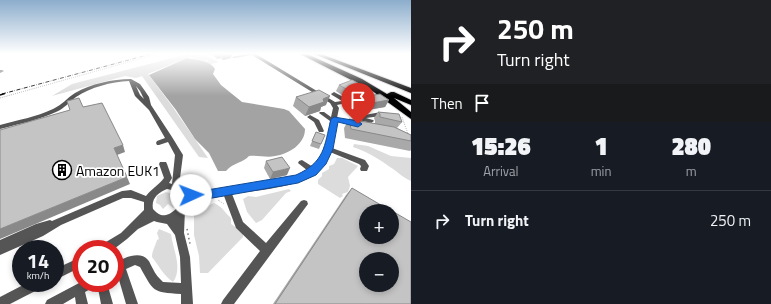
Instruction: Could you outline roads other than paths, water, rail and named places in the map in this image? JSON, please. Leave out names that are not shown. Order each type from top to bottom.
[{"type":"highway","points":[[332,68],[379,92],[399,105],[411,116]]},
{"type":"highway","points":[[335,68],[411,103]]},
{"type":"highway","points":[[343,68],[411,99]]},
{"type":"highway","points":[[353,68],[411,91]]},
{"type":"street","points":[[274,68],[323,100],[333,104],[361,99]]},
{"type":"street","points":[[0,127],[63,107],[71,98],[90,88],[123,80],[132,81],[141,88],[148,105],[170,139],[180,158],[179,187],[185,200],[183,230],[187,304]]},
{"type":"street","points":[[132,81],[133,87],[141,99],[148,105]]},
{"type":"street","points":[[334,94],[346,101]]},
{"type":"street","points":[[132,101],[141,99]]},
{"type":"street","points":[[151,213],[163,219],[168,218],[184,210],[201,196],[298,179],[314,171],[323,161],[328,149],[332,119],[336,108],[333,104]]},
{"type":"street","points":[[349,111],[357,121],[376,128]]},
{"type":"street","points":[[322,113],[332,119]]},
{"type":"street","points":[[357,121],[381,114]]},
{"type":"street","points":[[310,117],[317,121],[332,119],[371,121]]},
{"type":"street","points":[[317,121],[321,132]]},
{"type":"street","points":[[159,143],[170,139]]},
{"type":"street","points":[[328,149],[362,162],[365,166],[364,169]]},
{"type":"street","points":[[302,163],[314,171]]},
{"type":"street","points":[[151,213],[148,200],[154,192],[162,187],[168,178],[163,164]]},
{"type":"street","points":[[162,187],[179,187],[201,196]]},
{"type":"street","points":[[227,191],[240,225],[267,250]]},
{"type":"street","points":[[0,245],[39,227],[58,222],[128,194],[139,196],[148,200]]},
{"type":"street","points":[[226,304],[304,204]]},
{"type":"street","points":[[118,240],[151,213]]},
{"type":"street","points":[[168,218],[183,230]]},
{"type":"street","points":[[0,250],[40,233],[58,222]]},
{"type":"street","points":[[124,265],[139,259],[145,262],[154,282],[160,288],[187,289]]},
{"type":"street","points":[[124,283],[132,304]]},
{"type":"street","points":[[0,303],[21,292]]},
{"type":"street","points":[[52,304],[74,292]]},
{"type":"street","points":[[80,292],[82,304]]},
{"type":"street","points":[[104,292],[107,304]]},
{"type":"railway","points":[[2,94],[98,68]]},
{"type":"railway","points":[[0,95],[6,93]]},
{"type":"place","name":"Amazon EUK1","points":[[62,170]]}]
